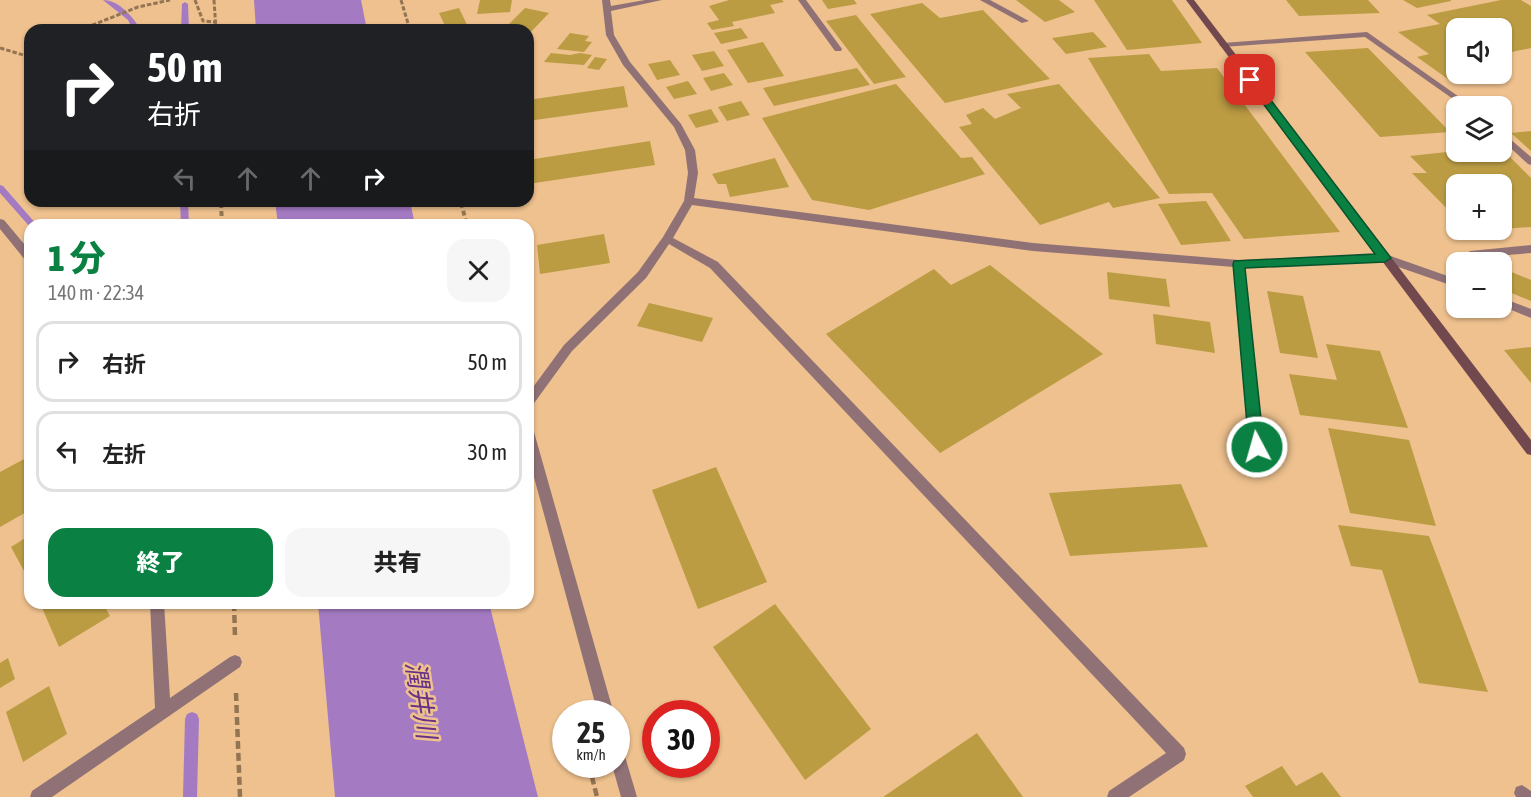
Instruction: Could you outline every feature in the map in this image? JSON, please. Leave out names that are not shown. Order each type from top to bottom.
[{"type":"street","points":[[534,395],[568,348],[642,275],[667,239],[688,201],[693,173],[690,150],[678,126],[626,63],[610,35],[606,5],[658,0]]},
{"type":"street","points":[[802,0],[838,49]]},
{"type":"street","points":[[984,0],[1025,21]]},
{"type":"street","points":[[1190,0],[1531,450]]},
{"type":"street","points":[[1223,45],[1367,34],[1454,96]]},
{"type":"street","points":[[1512,144],[1531,162]]},
{"type":"street","points":[[688,201],[1033,247],[1239,264],[1385,258],[1446,279]]},
{"type":"street","points":[[0,222],[24,251]]},
{"type":"street","points":[[667,239],[714,265],[1178,754],[1115,797]]},
{"type":"street","points":[[1500,252],[1531,249]]},
{"type":"street","points":[[1239,264],[1257,447]]},
{"type":"street","points":[[1442,277],[1446,274]]},
{"type":"street","points":[[1512,306],[1531,314]]},
{"type":"street","points":[[534,454],[602,700]]},
{"type":"street","points":[[158,609],[163,712]]},
{"type":"street","points":[[39,797],[236,662]]},
{"type":"street","points":[[623,778],[628,797]]},
{"type":"path","points":[[94,24],[138,7],[170,0]]},
{"type":"path","points":[[195,0],[203,21],[215,22],[214,0]]},
{"type":"path","points":[[401,0],[408,24]]},
{"type":"path","points":[[0,48],[24,54]]},
{"type":"path","points":[[234,609],[240,797]]},
{"type":"path","points":[[592,778],[597,797]]},
{"type":"water","points":[[254,0],[361,0],[366,24],[256,24]]},
{"type":"water","points":[[276,207],[411,207],[414,219],[277,219]]},
{"type":"water","name":"潤井川","points":[[319,609],[491,609],[538,797],[335,797]]},
{"type":"building","points":[[480,0],[512,0],[510,12],[477,14]]},
{"type":"building","points":[[729,0],[782,0],[784,2],[770,5],[775,13],[732,22],[734,26],[712,30],[707,23],[719,20],[709,6]]},
{"type":"building","points":[[822,0],[854,0],[857,4],[828,9]]},
{"type":"building","points":[[1016,0],[1059,0],[1075,12],[1045,22]]},
{"type":"building","points":[[1094,0],[1172,0],[1202,43],[1127,50]]},
{"type":"building","points":[[1286,0],[1368,0],[1380,13],[1299,16]]},
{"type":"building","points":[[1403,0],[1451,0],[1451,1],[1417,8]]},
{"type":"building","points":[[1501,0],[1521,0],[1531,6],[1531,48],[1512,52],[1512,18],[1446,18],[1446,78],[1417,57],[1429,54],[1398,32],[1440,24],[1427,15]]},
{"type":"building","points":[[922,3],[940,18],[983,10],[1050,79],[945,103],[870,14]]},
{"type":"building","points":[[459,8],[467,24],[444,24],[439,13]]},
{"type":"building","points":[[525,8],[549,13],[534,29],[534,24],[509,24]]},
{"type":"building","points":[[856,15],[906,77],[874,84],[826,21]]},
{"type":"building","points":[[741,28],[748,38],[721,44],[714,33]]},
{"type":"building","points":[[1093,32],[1107,47],[1066,54],[1052,38]]},
{"type":"building","points":[[570,33],[589,36],[585,41],[592,42],[584,52],[557,49]]},
{"type":"building","points":[[763,42],[784,76],[748,83],[727,50]]},
{"type":"building","points":[[1368,48],[1446,128],[1446,132],[1380,137],[1305,52]]},
{"type":"building","points":[[714,51],[724,66],[702,71],[692,55]]},
{"type":"building","points":[[551,53],[592,55],[584,65],[544,62]]},
{"type":"building","points":[[1149,54],[1161,71],[1217,68],[1340,232],[1244,239],[1212,193],[1169,194],[1088,58]]},
{"type":"building","points":[[595,57],[607,59],[599,70],[587,68]]},
{"type":"building","points":[[670,60],[680,75],[657,80],[648,64]]},
{"type":"building","points":[[857,68],[870,85],[774,106],[763,88]]},
{"type":"building","points":[[724,73],[733,85],[711,91],[703,78]]},
{"type":"building","points":[[688,81],[697,94],[674,99],[666,87]]},
{"type":"building","points":[[896,84],[961,158],[972,157],[985,174],[869,210],[812,200],[762,118]]},
{"type":"building","points":[[1059,84],[1160,198],[1113,208],[1109,202],[1040,225],[959,127],[972,124],[966,115],[983,108],[995,119],[1021,108],[1007,94]]},
{"type":"building","points":[[624,86],[628,107],[534,120],[534,99]]},
{"type":"building","points":[[741,101],[750,115],[727,121],[718,107]]},
{"type":"building","points":[[711,109],[719,122],[696,128],[688,115]]},
{"type":"building","points":[[1531,131],[1531,151],[1512,134]]},
{"type":"building","points":[[650,141],[655,165],[534,183],[534,159]]},
{"type":"building","points":[[1446,152],[1446,162],[1512,162],[1512,159],[1531,178],[1531,227],[1512,228],[1512,174],[1446,174],[1446,208],[1412,173],[1427,173],[1410,156]]},
{"type":"building","points":[[775,158],[789,187],[730,197],[726,184],[718,184],[712,174]]},
{"type":"building","points":[[1206,201],[1231,241],[1181,245],[1158,204]]},
{"type":"building","points":[[604,234],[610,263],[540,274],[537,245]]},
{"type":"building","points":[[990,265],[1103,354],[940,453],[826,334],[934,269],[951,285]]},
{"type":"building","points":[[1107,272],[1166,279],[1170,307],[1109,299]]},
{"type":"building","points":[[1512,272],[1531,280],[1531,301],[1512,293]]},
{"type":"building","points":[[1267,291],[1303,296],[1318,358],[1280,353]]},
{"type":"building","points":[[649,303],[713,318],[702,342],[637,326]]},
{"type":"building","points":[[1153,314],[1210,322],[1215,353],[1156,344]]},
{"type":"building","points":[[1326,344],[1380,351],[1408,428],[1300,415],[1289,374],[1337,380]]},
{"type":"building","points":[[1531,347],[1531,383],[1504,350]]},
{"type":"building","points":[[1328,428],[1409,440],[1436,526],[1350,513]]},
{"type":"building","points":[[24,459],[24,513],[0,527],[0,472]]},
{"type":"building","points":[[716,467],[767,582],[698,609],[652,490]]},
{"type":"building","points":[[1181,484],[1208,547],[1070,556],[1049,493]]},
{"type":"building","points":[[1338,525],[1429,536],[1488,692],[1419,683],[1382,570],[1351,566]]},
{"type":"building","points":[[24,539],[24,571],[11,547]]},
{"type":"building","points":[[775,604],[871,729],[805,780],[713,647]]},
{"type":"building","points":[[43,609],[106,609],[110,616],[59,647]]},
{"type":"building","points":[[8,658],[15,679],[0,688],[0,663]]},
{"type":"building","points":[[49,686],[67,734],[23,762],[6,712]]},
{"type":"building","points":[[977,733],[1023,797],[883,797]]},
{"type":"building","points":[[1282,766],[1296,786],[1322,772],[1341,797],[1253,797],[1245,786]]},
{"type":"waterway","points":[[106,0],[131,19],[134,24]]},
{"type":"waterway","points":[[185,4],[185,24]]},
{"type":"waterway","points":[[0,188],[28,219]]},
{"type":"waterway","points":[[184,207],[185,219]]},
{"type":"waterway","points":[[190,797],[192,719]]},
{"type":"route","points":[[1250,80],[1385,258],[1239,264],[1257,447]]}]
